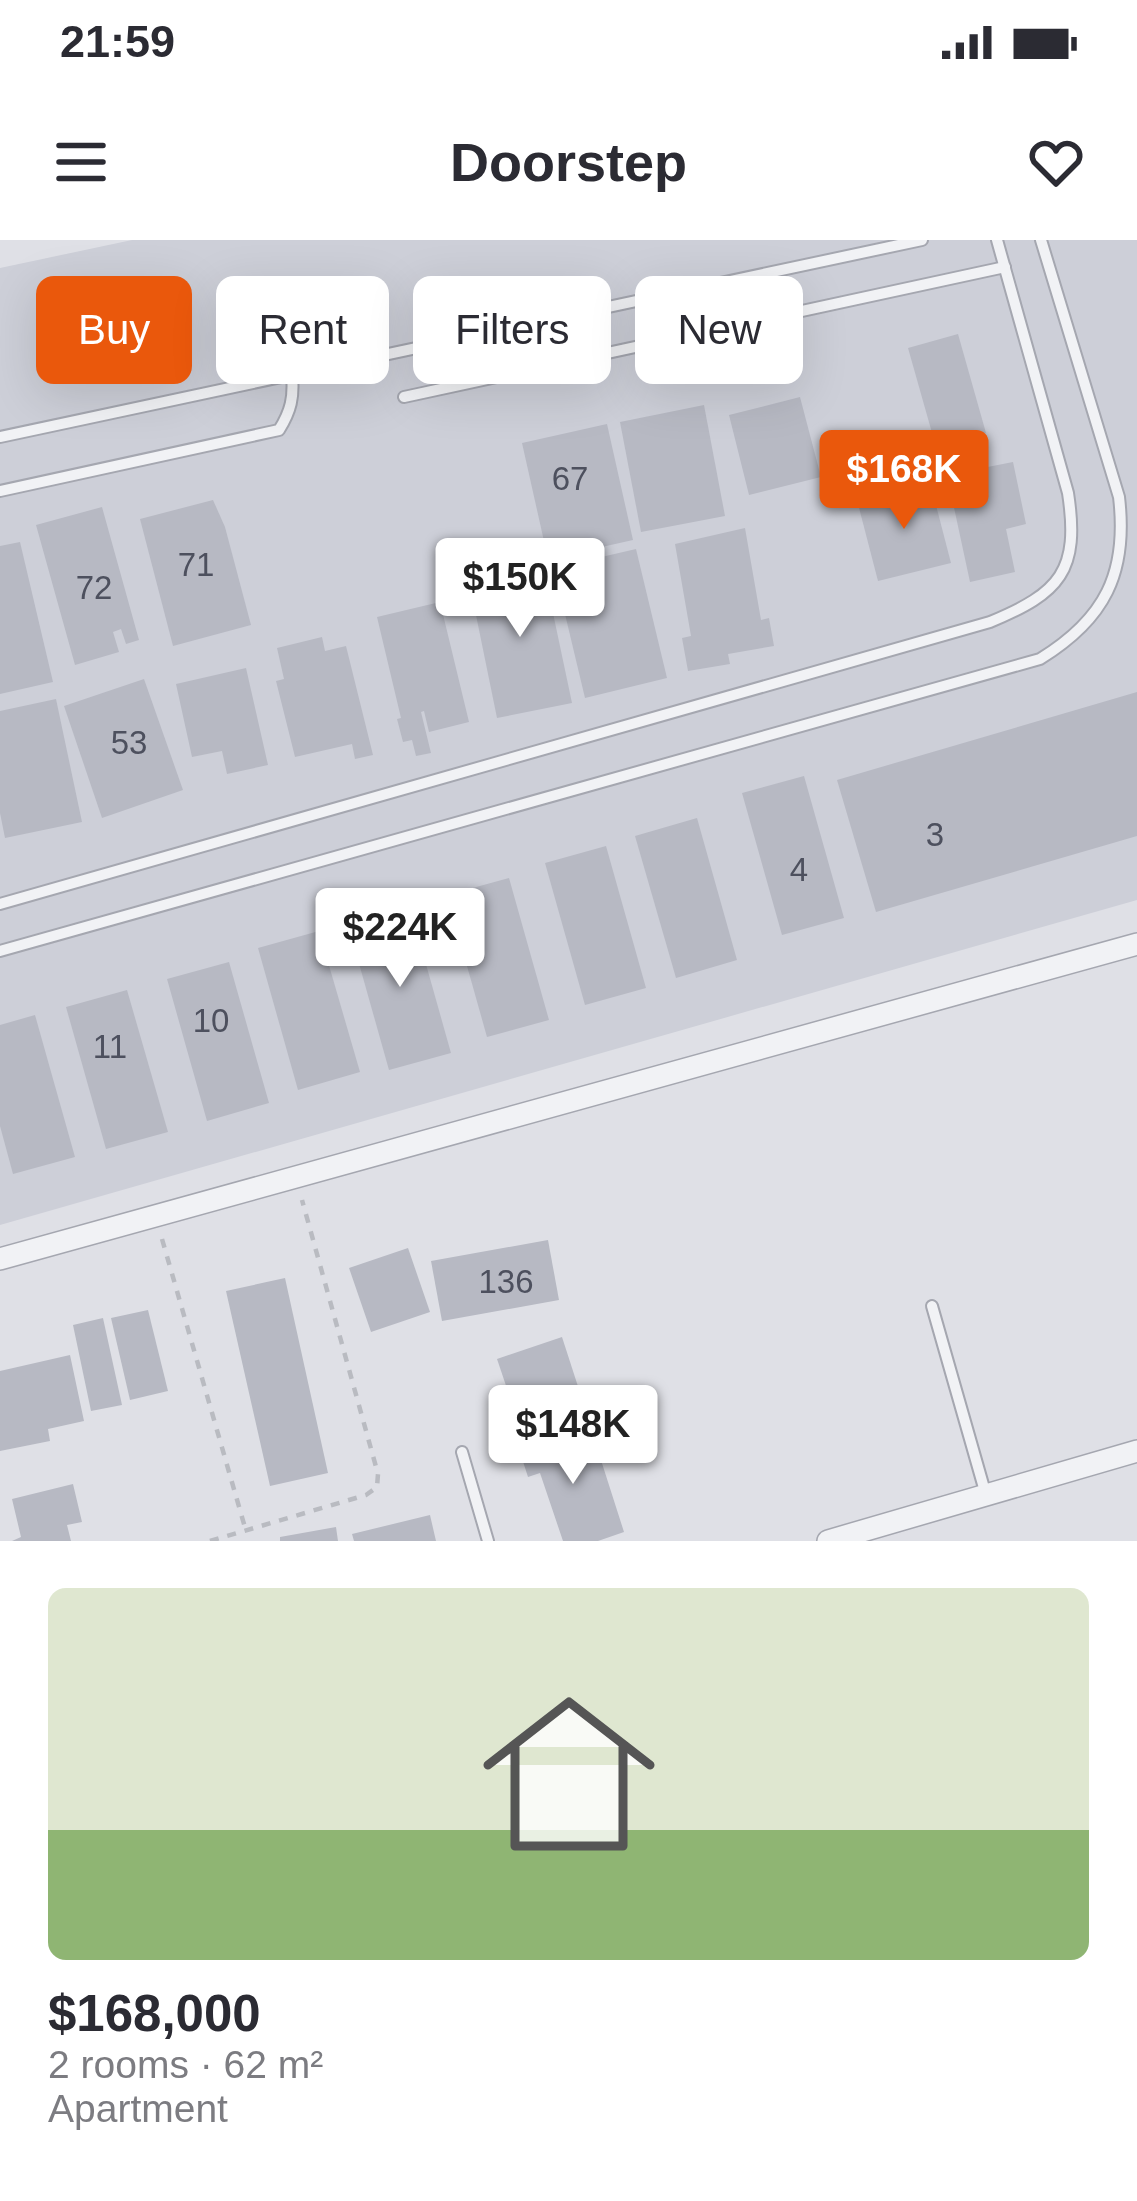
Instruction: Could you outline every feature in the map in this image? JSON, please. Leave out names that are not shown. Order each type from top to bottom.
[{"type":"street","points":[[0,1259],[1137,944]]},
{"type":"street","points":[[828,1541],[1137,1451]]},
{"type":"lane","points":[[389,353],[922,240]]},
{"type":"lane","points":[[0,904],[990,622],[1024,608],[1052,589],[1068,561],[1073,525],[997,240]]},
{"type":"lane","points":[[0,951],[1040,659],[1068,642],[1108,592],[1123,529],[1119,496],[1041,240]]},
{"type":"lane","points":[[404,398],[1005,267]]},
{"type":"lane","points":[[0,437],[246,384]]},
{"type":"lane","points":[[0,491],[279,430],[289,414],[293,384]]},
{"type":"lane","points":[[932,1306],[986,1495]]},
{"type":"lane","points":[[462,1452],[488,1541]]},
{"type":"path","points":[[210,1541],[366,1495],[377,1487],[378,1474],[296,1177]]},
{"type":"path","points":[[155,1216],[246,1531]]},
{"type":"shaded area","points":[[132,240],[1137,240],[1137,900],[0,1225],[0,268]]},
{"type":"building","points":[[958,334],[986,433],[936,447],[908,348]]},
{"type":"building","points":[[800,397],[821,477],[749,495],[729,415]]},
{"type":"building","points":[[704,405],[725,516],[641,532],[620,422]]},
{"type":"building","points":[[607,424],[633,540],[548,559],[522,443]]},
{"type":"building","points":[[1013,462],[1026,524],[1006,529],[1015,572],[970,582],[947,475]]},
{"type":"building","points":[[930,482],[951,563],[878,581],[857,500]]},
{"type":"building","points":[[213,500],[225,527],[251,625],[173,646],[140,519]]},
{"type":"building","points":[[102,507],[139,640],[126,644],[121,629],[113,632],[119,652],[75,665],[36,525]]},
{"type":"building","points":[[745,528],[761,620],[769,618],[774,646],[728,654],[730,664],[688,671],[682,638],[691,636],[675,544]]},
{"type":"building","points":[[20,542],[53,682],[0,694],[0,546]]},
{"type":"building","points":[[636,549],[667,678],[585,698],[554,568]]},
{"type":"building","points":[[542,561],[572,703],[497,718],[468,576]]},
{"type":"building","points":[[440,602],[469,722],[429,732],[421,712],[431,753],[416,756],[412,740],[403,742],[377,617]]},
{"type":"building","points":[[322,637],[325,651],[346,646],[373,755],[355,759],[352,744],[295,757],[276,681],[284,679],[277,648]]},
{"type":"building","points":[[246,668],[268,765],[227,774],[222,751],[192,757],[176,684]]},
{"type":"building","points":[[144,679],[183,790],[102,818],[64,706]]},
{"type":"building","points":[[1137,692],[1137,836],[876,912],[837,780]]},
{"type":"building","points":[[56,699],[82,822],[5,838],[0,813],[0,711]]},
{"type":"building","points":[[804,776],[844,918],[782,935],[742,793]]},
{"type":"building","points":[[697,818],[737,960],[676,978],[635,836]]},
{"type":"building","points":[[606,846],[646,988],[585,1005],[545,863]]},
{"type":"building","points":[[509,878],[549,1020],[487,1037],[447,895]]},
{"type":"building","points":[[411,911],[451,1053],[389,1070],[349,928]]},
{"type":"building","points":[[319,931],[360,1072],[298,1090],[258,948]]},
{"type":"building","points":[[229,962],[269,1103],[207,1121],[167,979]]},
{"type":"building","points":[[127,990],[168,1132],[106,1149],[66,1007]]},
{"type":"building","points":[[35,1015],[75,1157],[13,1174],[0,1126],[0,1025]]},
{"type":"building","points":[[548,1240],[559,1300],[442,1321],[431,1261]]},
{"type":"building","points":[[408,1248],[430,1312],[371,1332],[349,1268]]},
{"type":"building","points":[[285,1278],[328,1473],[270,1486],[226,1291]]},
{"type":"building","points":[[148,1310],[168,1391],[130,1400],[111,1318]]},
{"type":"building","points":[[103,1318],[122,1405],[91,1411],[73,1325]]},
{"type":"building","points":[[562,1337],[585,1408],[521,1430],[497,1359]]},
{"type":"building","points":[[70,1355],[84,1421],[48,1429],[50,1441],[0,1451],[0,1371]]},
{"type":"building","points":[[571,1426],[583,1463],[600,1457],[624,1532],[598,1541],[563,1541],[540,1473],[528,1477],[517,1443]]},
{"type":"building","points":[[73,1484],[82,1522],[67,1525],[71,1541],[12,1541],[21,1537],[12,1499]]},
{"type":"building","points":[[430,1515],[436,1541],[354,1541],[352,1534]]},
{"type":"building","points":[[336,1527],[338,1541],[280,1541],[280,1537]]}]
